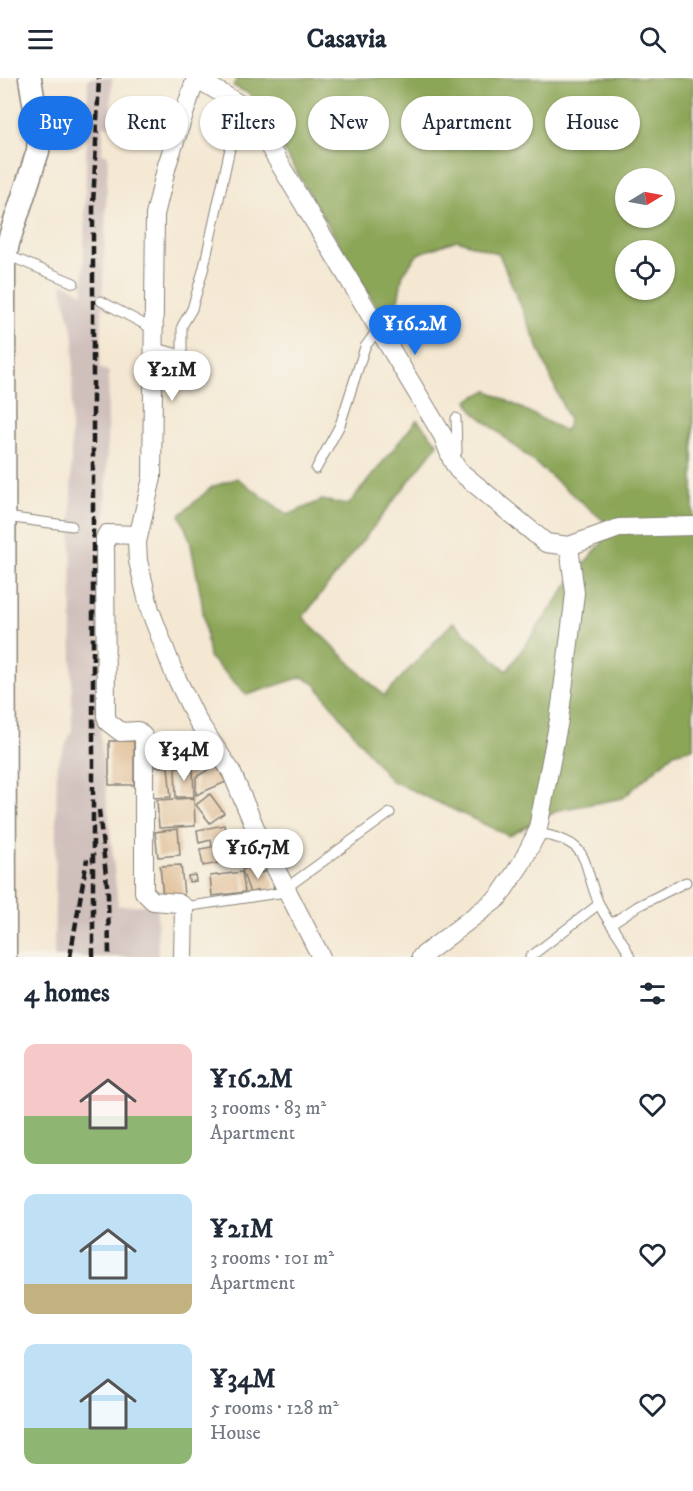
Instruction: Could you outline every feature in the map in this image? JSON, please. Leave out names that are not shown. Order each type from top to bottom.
[{"type":"street","points":[[6,957],[2,876],[3,254],[38,151],[39,134],[30,78]]},
{"type":"street","points":[[224,96],[196,78],[167,165],[155,215],[152,478],[138,535],[137,551],[141,577],[174,673],[197,720],[236,779],[256,830],[321,957]]},
{"type":"street","points":[[270,150],[444,436],[458,470],[546,543],[569,546],[619,528],[693,526]]},
{"type":"street","points":[[138,535],[107,534],[105,538],[106,716],[108,722],[121,732],[138,730],[144,737],[144,892],[147,898],[153,901],[178,903],[184,907],[183,957]]},
{"type":"street","points":[[421,957],[498,898],[510,883],[537,833],[559,720],[569,643],[574,593],[569,546]]},
{"type":"lane","points":[[102,302],[153,338],[182,355],[182,326],[192,309],[204,267],[230,150]]},
{"type":"lane","points":[[3,254],[74,283]]},
{"type":"lane","points":[[316,469],[340,425],[364,347],[378,329]]},
{"type":"lane","points":[[452,460],[457,452],[456,418]]},
{"type":"lane","points":[[3,516],[72,526]]},
{"type":"lane","points":[[184,907],[245,900],[279,893],[390,813]]},
{"type":"lane","points":[[537,833],[564,838],[577,849],[586,862],[599,904],[630,957]]},
{"type":"lane","points":[[612,923],[638,906],[686,882]]},
{"type":"lane","points":[[530,957],[599,904]]},
{"type":"shaded area","points":[[88,78],[112,78],[111,96],[105,96],[102,153],[108,155],[100,368],[109,372],[105,527],[100,528],[100,733],[118,906],[146,905],[157,908],[158,957],[54,957],[57,765],[72,730],[71,421],[74,337],[62,289],[63,283],[83,293],[86,150],[93,150],[93,96],[88,96]]},
{"type":"green space","points":[[237,78],[693,78],[693,748],[674,753],[623,798],[559,810],[509,836],[390,780],[315,684],[302,677],[247,695],[209,657],[190,540],[180,515],[212,487],[237,478],[288,515],[322,500],[348,505],[417,420],[438,444],[303,617],[384,696],[453,622],[507,671],[579,569],[602,543],[604,521],[473,411],[468,400],[487,390],[565,431],[569,421],[499,254],[457,240],[418,254],[403,274],[397,306],[382,316],[284,150],[296,150],[296,96],[251,95],[233,86]]},
{"type":"building","points":[[109,741],[134,741],[134,785],[109,785]]},
{"type":"building","points":[[216,765],[226,782],[196,795],[196,777]]},
{"type":"building","points":[[152,767],[168,767],[171,797],[153,798]]},
{"type":"building","points":[[175,767],[193,767],[194,797],[176,797]]},
{"type":"building","points":[[210,794],[224,813],[210,823],[196,805]]},
{"type":"building","points":[[194,798],[195,826],[159,828],[157,800]]},
{"type":"building","points":[[224,825],[231,861],[203,866],[200,849],[212,847],[211,840],[199,843],[197,830]]},
{"type":"building","points":[[178,829],[180,855],[158,857],[155,832]]},
{"type":"building","points":[[249,836],[253,848],[246,850],[242,838]]},
{"type":"building","points":[[258,864],[261,873],[269,870],[274,883],[273,889],[260,894],[258,890],[250,893],[242,870]]},
{"type":"building","points":[[181,865],[184,895],[163,897],[160,866]]},
{"type":"building","points":[[242,872],[245,892],[212,896],[210,876]]},
{"type":"building","points":[[195,875],[196,881],[189,882],[188,876]]},
{"type":"railway","points":[[93,957],[93,206],[99,78]]},
{"type":"railway","points":[[99,810],[108,894],[109,957]]},
{"type":"railway","points":[[70,957],[87,859]]}]
